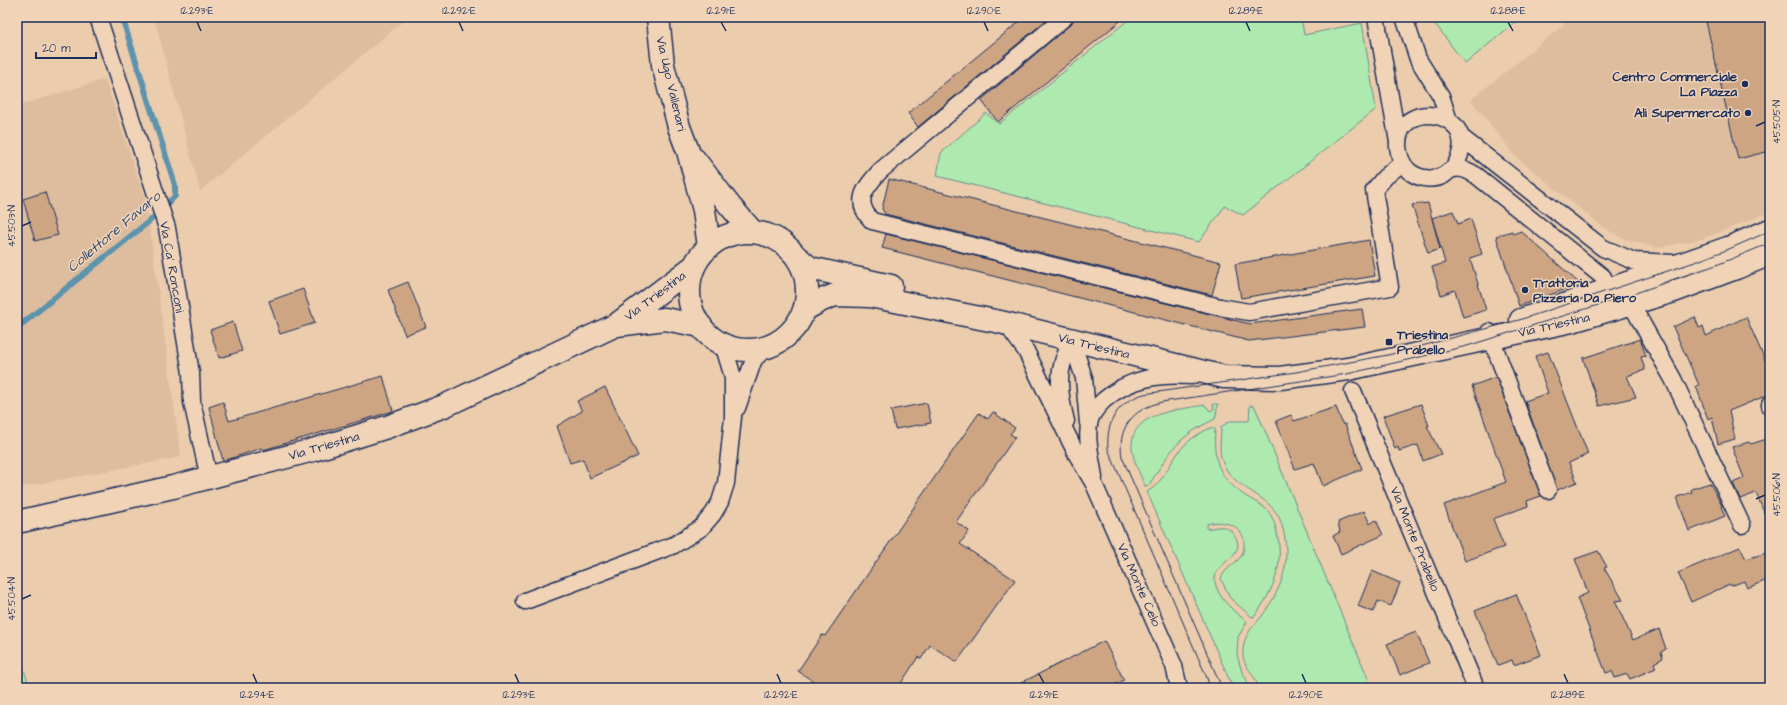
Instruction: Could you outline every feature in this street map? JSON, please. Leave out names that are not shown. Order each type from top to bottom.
[{"type":"street","name":"Via Ca' Ronconi","points":[[98,17],[167,228],[190,373],[192,402],[210,478]]},
{"type":"street","name":"Via Ugo Vallenari","points":[[658,17],[664,65],[678,127],[688,151],[704,210],[709,247]]},
{"type":"street","points":[[1065,17],[880,171],[864,190],[862,205],[865,214],[872,221],[1220,307],[1249,312],[1390,287],[1374,190],[1382,180],[1402,163]]},
{"type":"street","points":[[1376,17],[1398,142],[1398,154],[1402,163],[1409,171],[1419,177],[1430,178],[1443,176],[1453,169],[1459,159],[1462,148],[1461,137]]},
{"type":"street","points":[[1404,17],[1418,59],[1441,96],[1449,121]]},
{"type":"street","points":[[1398,142],[1401,131],[1416,117],[1426,114],[1437,115],[1449,121],[1455,126],[1461,137],[1603,248],[1621,265],[1623,278],[1608,285]]},
{"type":"street","name":"Via Ugo Vallenari","points":[[688,151],[730,206],[753,232]]},
{"type":"street","points":[[1453,169],[1466,171],[1477,176],[1632,304],[1673,379],[1742,525]]},
{"type":"street","name":"Via Triestina","points":[[1490,335],[1608,285],[1687,263],[1728,248],[1770,230]]},
{"type":"street","points":[[733,417],[754,359],[767,347],[787,334],[796,326],[804,310],[807,292],[805,274],[797,257],[785,244],[770,236],[753,232],[737,233],[722,238],[709,247],[694,266],[690,281],[689,297],[693,312],[701,326],[710,336],[722,344],[744,350],[767,347]]},
{"type":"street","points":[[1603,248],[1634,261],[1650,263],[1687,263]]},
{"type":"street","name":"Via Triestina","points":[[797,257],[810,268],[966,303],[999,323],[1224,377],[1261,379],[1291,377],[1348,369],[1490,335],[1537,329],[1632,304],[1712,278],[1770,254]]},
{"type":"street","name":"Via Triestina","points":[[17,522],[210,478],[320,448],[387,427],[444,406],[616,325],[694,266]]},
{"type":"street","points":[[1537,329],[1563,315],[1600,304],[1607,299],[1608,285]]},
{"type":"street","points":[[804,310],[831,297],[849,295],[870,296],[999,323]]},
{"type":"street","name":"Via Triestina","points":[[616,325],[665,319],[701,326]]},
{"type":"street","name":"Via Monte Celo","points":[[999,323],[1026,351],[1073,448],[1094,484],[1182,687]]},
{"type":"street","points":[[1490,335],[1548,490]]},
{"type":"street","name":"Via Monte Celo","points":[[1072,341],[1065,354],[1060,372],[1063,408],[1073,448]]},
{"type":"street","name":"Via Monte Celo","points":[[1072,341],[1084,378],[1094,484]]},
{"type":"street","points":[[525,601],[674,545],[701,528],[713,514],[720,502],[726,483],[733,417],[733,377],[722,344]]},
{"type":"street","name":"Via Monte Celo","points":[[1089,429],[1090,420],[1097,408],[1116,391],[1131,383],[1164,375],[1224,377]]},
{"type":"street","name":"Via Monte Prabello","points":[[1353,391],[1476,688]]},
{"type":"shaded area","points":[[154,17],[408,17],[200,191]]},
{"type":"shaded area","points":[[1573,17],[1770,17],[1770,212],[1702,239],[1657,248],[1622,238],[1604,228],[1517,158],[1471,100]]},
{"type":"shaded area","points":[[105,79],[146,202],[181,457],[17,488],[17,106]]},
{"type":"green space","points":[[1132,17],[1301,17],[1304,35],[1362,23],[1376,109],[1243,215],[1225,206],[1199,242],[937,176],[941,153],[986,113],[999,124]]},
{"type":"green space","points":[[1434,17],[1521,17],[1465,64],[1436,25]]},
{"type":"green space","points":[[1213,404],[1218,404],[1215,419],[1183,439],[1163,462],[1149,485],[1145,486],[1133,454],[1132,440],[1137,429],[1145,421],[1168,412],[1205,405],[1210,411],[1214,409]]},
{"type":"green space","points":[[1250,405],[1255,407],[1372,688],[1257,688],[1254,677],[1245,664],[1243,652],[1245,640],[1275,595],[1284,573],[1286,562],[1285,538],[1282,525],[1277,514],[1270,505],[1241,485],[1233,477],[1226,468],[1221,457],[1221,427],[1230,421],[1249,421]]},
{"type":"green space","points":[[1213,427],[1215,429],[1216,459],[1219,467],[1228,481],[1235,488],[1267,510],[1274,523],[1279,545],[1276,577],[1262,606],[1255,616],[1252,617],[1230,598],[1221,579],[1225,571],[1241,556],[1244,544],[1243,537],[1240,531],[1229,524],[1214,522],[1207,524],[1207,529],[1221,527],[1227,528],[1233,533],[1237,541],[1237,548],[1234,554],[1219,569],[1215,582],[1219,594],[1223,599],[1247,622],[1238,637],[1237,655],[1242,672],[1251,688],[1233,688],[1147,492],[1161,480],[1174,458],[1189,441],[1203,431]]},
{"type":"green space","points":[[17,650],[30,688],[17,688]]},
{"type":"building","points":[[1025,17],[1050,17],[918,127],[908,113]]},
{"type":"building","points":[[1074,17],[1125,17],[998,122],[981,100],[1071,24]]},
{"type":"building","name":"Centro Commerciale La Piazza","points":[[1705,17],[1770,17],[1770,151],[1738,159]]},
{"type":"building","points":[[889,179],[1221,262],[1212,295],[885,214],[882,209]]},
{"type":"building","points":[[45,192],[58,235],[35,241],[23,199]]},
{"type":"building","points":[[1428,203],[1440,249],[1428,253],[1412,205]]},
{"type":"building","points":[[1453,211],[1458,224],[1471,219],[1482,254],[1470,258],[1486,310],[1463,317],[1455,290],[1441,295],[1432,267],[1445,263],[1432,218]]},
{"type":"building","points":[[1512,231],[1513,234],[1521,231],[1580,284],[1519,306],[1496,236]]},
{"type":"building","points":[[886,234],[1250,324],[1362,309],[1365,327],[1249,341],[882,248]]},
{"type":"building","points":[[1369,240],[1375,276],[1241,298],[1235,264]]},
{"type":"building","points":[[408,282],[426,327],[405,335],[388,290]]},
{"type":"building","points":[[303,289],[315,323],[280,334],[269,301]]},
{"type":"building","points":[[1695,317],[1699,328],[1703,326],[1706,336],[1746,317],[1765,360],[1770,357],[1770,394],[1729,411],[1735,439],[1718,444],[1712,417],[1708,419],[1696,386],[1699,385],[1673,327]]},
{"type":"building","points":[[233,322],[242,351],[219,358],[210,330]]},
{"type":"building","points":[[1640,339],[1646,356],[1641,357],[1645,370],[1627,376],[1636,397],[1599,406],[1583,358]]},
{"type":"building","points":[[1548,352],[1588,454],[1569,463],[1577,482],[1557,490],[1525,401],[1548,393],[1535,356]]},
{"type":"building","points":[[383,376],[393,411],[263,450],[262,448],[223,461],[209,407],[223,402],[229,421]]},
{"type":"building","points":[[1496,377],[1541,496],[1527,501],[1528,506],[1493,519],[1504,547],[1465,561],[1444,505],[1506,482],[1472,386]]},
{"type":"building","points":[[605,387],[638,456],[590,478],[583,459],[570,463],[557,426],[582,411],[577,401]]},
{"type":"building","points":[[927,403],[931,423],[895,429],[891,410]]},
{"type":"building","points":[[1421,404],[1429,426],[1427,426],[1441,454],[1423,461],[1418,445],[1399,451],[1398,447],[1395,449],[1383,416]]},
{"type":"building","points":[[1336,407],[1343,425],[1345,424],[1362,469],[1323,486],[1314,463],[1295,469],[1276,421],[1291,415],[1294,421]]},
{"type":"building","points":[[993,412],[1015,428],[1010,434],[1015,437],[956,522],[969,531],[960,544],[1015,580],[957,662],[930,645],[921,659],[918,657],[898,688],[823,688],[798,671],[822,635],[825,636],[979,413],[988,419]]},
{"type":"building","points":[[1770,438],[1770,527],[1756,493],[1740,499],[1733,483],[1744,478],[1732,447],[1749,442],[1751,444]]},
{"type":"building","points":[[1710,483],[1722,506],[1721,507],[1725,516],[1689,531],[1677,497],[1692,492],[1691,489]]},
{"type":"building","points":[[1364,511],[1370,524],[1376,520],[1383,535],[1341,554],[1333,536],[1340,532],[1338,522]]},
{"type":"building","points":[[1740,547],[1746,559],[1770,552],[1770,579],[1747,588],[1744,581],[1731,586],[1730,584],[1691,602],[1678,573]]},
{"type":"building","points":[[1598,551],[1607,567],[1604,568],[1623,600],[1615,601],[1633,640],[1659,629],[1666,649],[1661,652],[1663,658],[1654,663],[1656,668],[1630,679],[1627,674],[1615,678],[1612,671],[1606,673],[1577,598],[1588,593],[1575,559]]},
{"type":"building","points":[[1372,571],[1400,583],[1391,606],[1378,601],[1373,612],[1358,606]]},
{"type":"building","points":[[1516,594],[1541,655],[1514,665],[1512,660],[1498,665],[1475,611]]},
{"type":"building","points":[[1416,632],[1429,663],[1400,675],[1387,644]]},
{"type":"building","points":[[1104,641],[1124,680],[1109,688],[1011,688]]},
{"type":"waterway","name":"Collettore Favaro","points":[[17,328],[152,219],[175,196],[175,185],[122,17]]},
{"type":"tram line","points":[[1210,688],[1108,449],[1111,422],[1115,414],[1127,402],[1144,394],[1296,372],[1388,355],[1519,320],[1695,262],[1770,231]]},
{"type":"tram line","points":[[1222,688],[1122,457],[1122,437],[1129,421],[1135,415],[1143,409],[1162,402],[1347,374],[1467,346],[1627,296],[1719,264],[1770,243]]},
{"type":"place","name":"Centro Commerciale La Piazza","points":[[1745,84]]},
{"type":"place","name":"Ali Supermercato","points":[[1748,113]]},
{"type":"place","name":"Trattoria Pizzeria Da Piero","points":[[1525,290]]},
{"type":"place","name":"Triestina Prabello","points":[[1389,342]]}]
